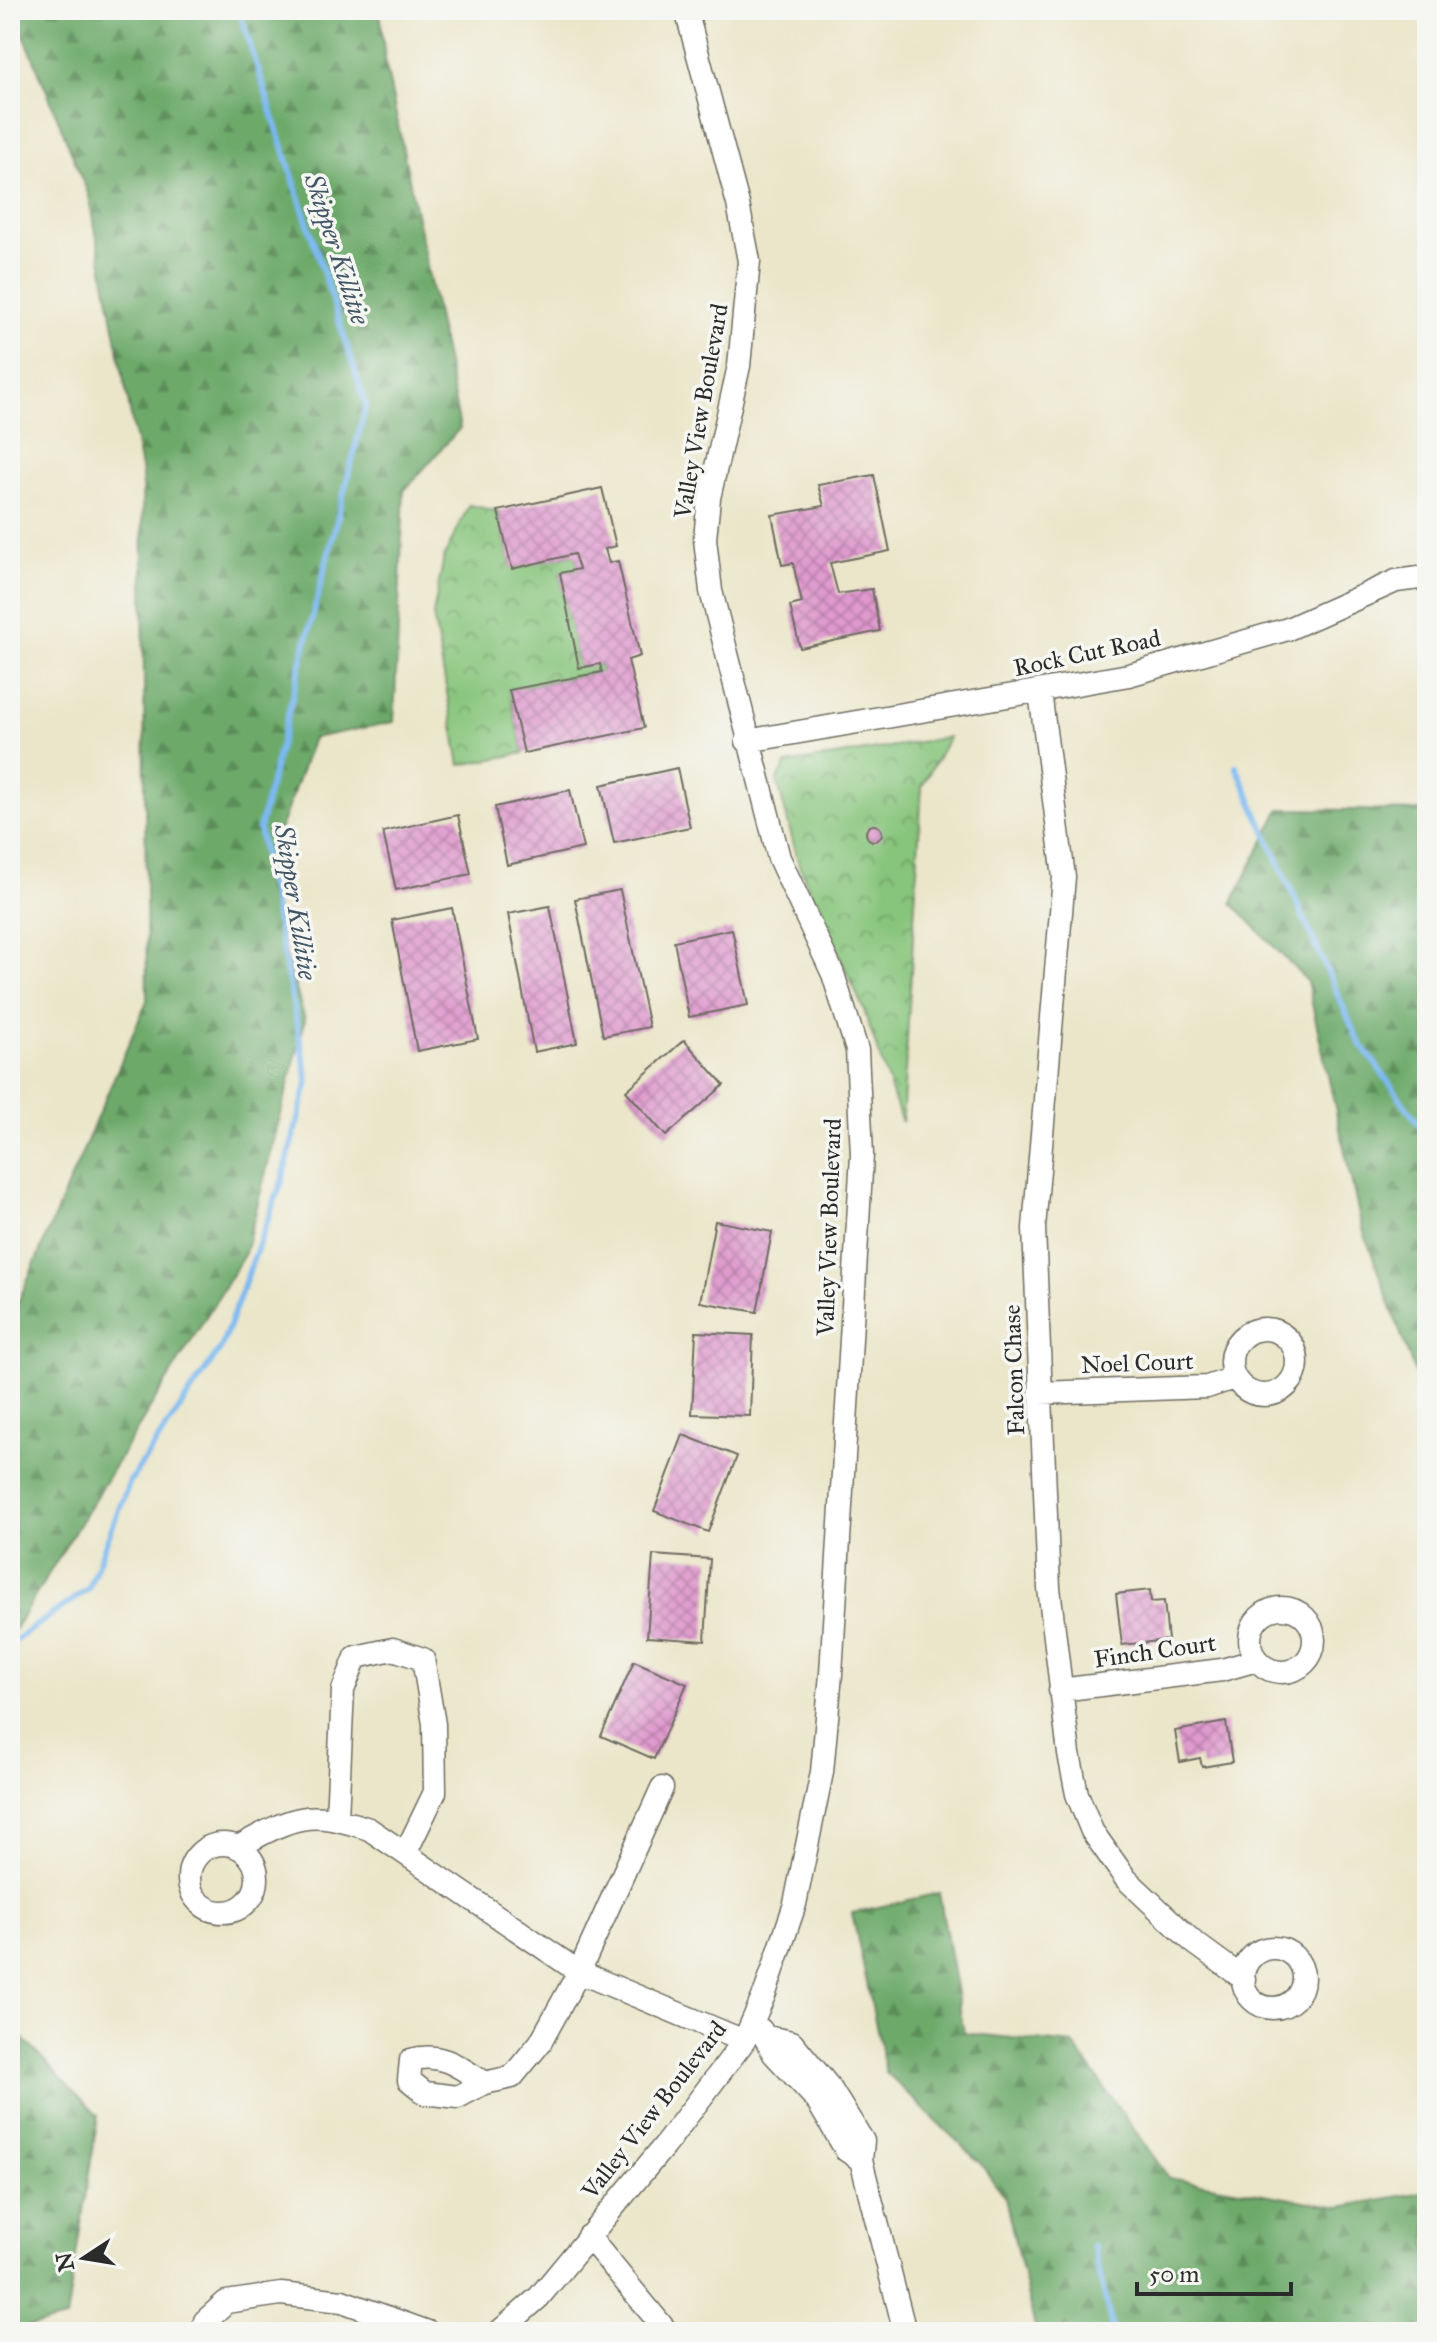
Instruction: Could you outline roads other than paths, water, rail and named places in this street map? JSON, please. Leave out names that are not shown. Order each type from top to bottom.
[{"type":"street","name":"Valley View Boulevard","points":[[499,2332],[539,2297],[754,2033],[795,1904],[822,1772],[862,1155],[857,1050],[833,974],[779,858],[711,591],[705,539],[714,474],[739,366],[749,261],[738,204],[686,10]]},
{"type":"street","name":"Rock Cut Road","points":[[747,741],[1129,675],[1288,629],[1396,581],[1427,577]]},
{"type":"street","name":"Falcon Chase","points":[[1040,692],[1064,877],[1034,1228],[1049,1588],[1060,1690],[1077,1794],[1092,1831],[1126,1879],[1192,1941],[1244,1979]]},
{"type":"street","name":"Noel Court","points":[[1040,1393],[1207,1387],[1234,1378]]},
{"type":"street","points":[[337,1818],[343,1690],[356,1657],[393,1649],[423,1659],[434,1724],[435,1792],[406,1852]]},
{"type":"street","name":"Finch Court","points":[[1060,1690],[1222,1670],[1257,1660]]},
{"type":"street","points":[[484,2083],[512,2077],[540,2043],[579,1972],[662,1788]]},
{"type":"street","points":[[238,1847],[290,1818],[337,1818],[369,1829],[579,1972],[754,2033],[816,2099],[846,2150],[861,2160],[905,2332]]},
{"type":"street","points":[[588,2236],[667,2332]]},
{"type":"street","points":[[205,2332],[205,2321],[226,2302],[281,2294],[342,2301],[428,2332]]},
{"type":"waterway","name":"Skipper Killitie","points":[[10,1644],[88,1589],[130,1481],[221,1348],[283,1178],[308,1081],[259,829],[366,405],[239,10]]},
{"type":"waterway","points":[[1236,766],[1358,1040],[1427,1135]]},
{"type":"waterway","points":[[1093,2246],[1113,2332]]}]
